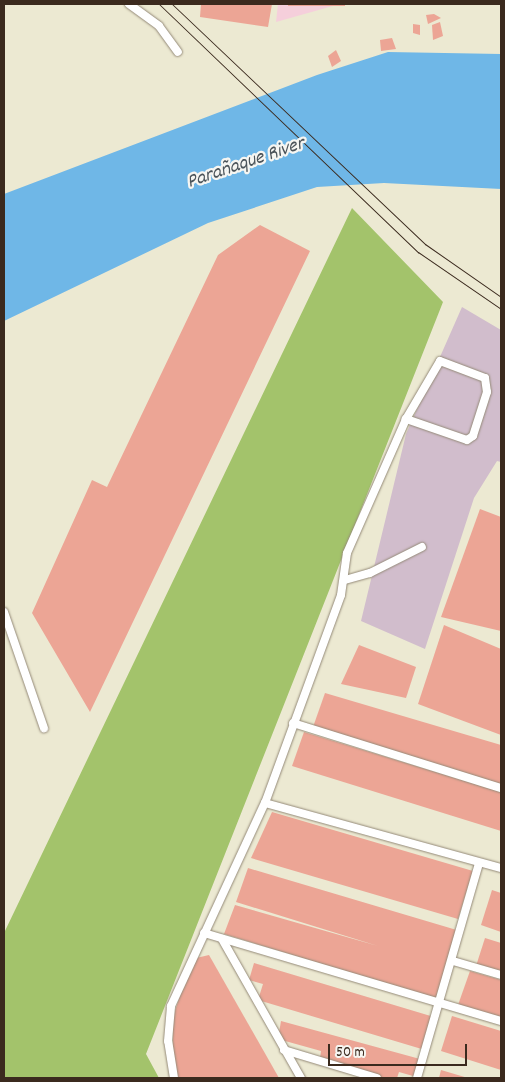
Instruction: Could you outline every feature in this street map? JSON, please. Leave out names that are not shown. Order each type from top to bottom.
[{"type":"lane","points":[[129,4],[159,26],[178,52]]},
{"type":"lane","points":[[174,1078],[168,1041],[170,1006],[265,803],[345,580],[347,553],[406,419],[440,361],[486,378],[487,392],[473,436],[468,440],[406,419]]},
{"type":"lane","points":[[345,580],[370,574],[422,547]]},
{"type":"lane","points":[[4,612],[44,728]]},
{"type":"lane","points":[[293,723],[501,788]]},
{"type":"lane","points":[[265,803],[501,868]]},
{"type":"lane","points":[[417,1078],[441,1004],[479,863]]},
{"type":"lane","points":[[204,933],[222,940],[501,1021]]},
{"type":"lane","points":[[222,940],[301,1078]]},
{"type":"lane","points":[[453,961],[501,975]]},
{"type":"lane","points":[[284,1050],[377,1078]]},
{"type":"shaded area","points":[[278,4],[340,4],[276,22]]},
{"type":"shaded area","points":[[462,307],[501,330],[501,462],[497,461],[474,498],[425,649],[361,621],[406,434]]},
{"type":"green space","points":[[352,208],[443,302],[146,1054],[159,1078],[4,1078],[4,933]]},
{"type":"water","name":"Parañaque River","points":[[388,52],[501,54],[501,189],[384,183],[317,187],[208,223],[4,321],[4,194],[317,75]]},
{"type":"building","points":[[201,4],[272,4],[268,27],[200,17]]},
{"type":"building","points":[[288,4],[345,4],[345,6],[288,6]]},
{"type":"building","points":[[434,14],[441,18],[428,24],[426,15]]},
{"type":"building","points":[[440,22],[443,36],[433,40],[432,25]]},
{"type":"building","points":[[413,24],[420,25],[420,35],[413,33]]},
{"type":"building","points":[[392,38],[396,49],[381,51],[380,40]]},
{"type":"building","points":[[336,50],[341,61],[332,67],[328,56]]},
{"type":"building","points":[[260,225],[310,251],[90,712],[32,613],[92,480],[107,487],[218,255]]},
{"type":"building","points":[[480,509],[501,517],[501,631],[441,617]]},
{"type":"building","points":[[444,625],[501,649],[501,735],[418,704]]},
{"type":"building","points":[[359,645],[416,667],[406,698],[341,684]]},
{"type":"building","points":[[325,693],[501,745],[501,784],[313,727]]},
{"type":"building","points":[[304,732],[501,792],[501,831],[292,766]]},
{"type":"building","points":[[272,812],[473,871],[458,919],[251,858]]},
{"type":"building","points":[[248,868],[460,931],[440,1000],[224,934],[235,905],[378,946],[236,902]]},
{"type":"building","points":[[492,890],[501,893],[501,932],[481,925]]},
{"type":"building","points":[[485,938],[501,943],[501,973],[476,966]]},
{"type":"building","points":[[209,955],[279,1078],[178,1078],[173,1070],[173,1017],[192,959]]},
{"type":"building","points":[[254,963],[434,1017],[425,1050],[258,1000],[263,984],[249,980]]},
{"type":"building","points":[[470,971],[501,980],[501,1018],[458,1005]]},
{"type":"building","points":[[452,1016],[501,1031],[501,1070],[441,1051]]},
{"type":"building","points":[[281,1021],[420,1059],[413,1076],[399,1072],[397,1078],[380,1078],[320,1059],[321,1051],[278,1039]]},
{"type":"building","points":[[441,1070],[468,1078],[439,1078]]},
{"type":"tram line","points":[[159,4],[418,252],[501,309]]},
{"type":"tram line","points":[[172,4],[425,244],[501,297]]}]
